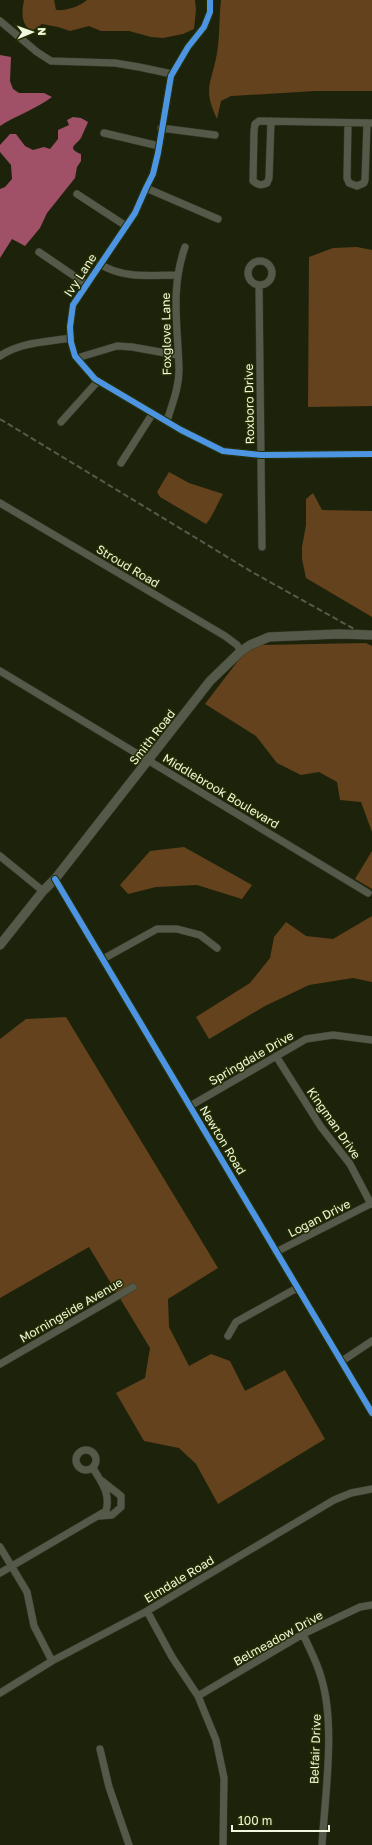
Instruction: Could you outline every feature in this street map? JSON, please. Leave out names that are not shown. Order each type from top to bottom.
[{"type":"main road","name":"Smith Road","points":[[0,945],[43,891],[55,879],[212,680],[241,651],[255,642],[269,637],[338,634],[372,635]]},
{"type":"street","name":"Ivy Lane","points":[[210,0],[210,12],[204,27],[188,47],[172,74],[159,146],[152,174],[135,213],[73,305],[70,327],[71,338],[77,358],[98,381],[166,421],[223,451],[261,455],[372,454]]},
{"type":"street","points":[[0,21],[37,52],[51,61],[115,63],[172,74]]},
{"type":"street","points":[[271,121],[269,178],[267,183],[262,185],[257,184],[254,181],[254,130],[255,124],[259,121],[271,121],[348,123],[370,123],[364,183],[357,186],[349,183],[347,178],[348,123]]},
{"type":"street","points":[[162,128],[215,135]]},
{"type":"street","points":[[104,133],[159,146]]},
{"type":"street","points":[[146,188],[218,219]]},
{"type":"street","points":[[76,194],[126,226]]},
{"type":"street","name":"Foxglove Lane","points":[[166,421],[177,390],[179,370],[176,325],[177,275],[185,247]]},
{"type":"street","points":[[39,252],[86,284]]},
{"type":"street","points":[[100,264],[116,273],[133,275],[177,275]]},
{"type":"street","name":"Roxboro Drive","points":[[259,285],[262,546]]},
{"type":"street","points":[[0,356],[12,348],[71,338]]},
{"type":"street","points":[[77,358],[117,346],[132,347],[177,355]]},
{"type":"street","points":[[61,422],[98,381]]},
{"type":"street","points":[[121,463],[153,413]]},
{"type":"street","name":"Stroud Road","points":[[0,503],[225,636],[237,645],[241,651]]},
{"type":"street","name":"Middlebrook Boulevard","points":[[0,672],[368,893]]},
{"type":"street","points":[[0,856],[43,891]]},
{"type":"street","name":"Newton Road","points":[[55,879],[372,1413]]},
{"type":"street","points":[[103,958],[157,929],[177,929],[200,935],[217,948]]},
{"type":"street","name":"Springdale Drive","points":[[190,1106],[306,1039],[333,1035],[372,1040]]},
{"type":"street","name":"Kingman Drive","points":[[276,1056],[321,1127],[350,1164],[372,1204]]},
{"type":"street","name":"Logan Drive","points":[[276,1252],[372,1204]]},
{"type":"street","name":"Morningside Avenue","points":[[0,1364],[133,1287]]},
{"type":"street","points":[[228,1336],[236,1322],[297,1288]]},
{"type":"street","points":[[342,1361],[372,1341]]},
{"type":"street","points":[[0,1574],[100,1516],[106,1511],[108,1504],[108,1492],[93,1468]]},
{"type":"street","points":[[99,1479],[121,1496],[121,1507],[112,1515],[100,1516]]},
{"type":"street","name":"Elmdale Road","points":[[0,1693],[52,1662],[147,1611],[334,1500],[351,1493],[372,1489]]},
{"type":"street","points":[[0,1547],[27,1592],[34,1626],[52,1662]]},
{"type":"street","name":"Belmeadow Drive","points":[[198,1696],[303,1634],[360,1607],[372,1605]]},
{"type":"street","points":[[147,1611],[172,1657],[198,1696],[216,1740],[224,1778],[223,1845]]},
{"type":"street","name":"Belfair Drive","points":[[303,1634],[321,1677],[327,1707],[328,1736],[322,1845]]},
{"type":"street","points":[[100,1749],[111,1794],[129,1845]]},
{"type":"shaded area","points":[[24,0],[54,0],[56,10],[60,10],[76,7],[87,0],[195,0],[196,10],[194,29],[183,34],[163,38],[151,37],[129,31],[101,31],[89,26],[70,31],[42,24],[32,31],[25,25],[22,13]]},
{"type":"shaded area","points":[[221,0],[372,0],[372,91],[315,91],[231,96],[221,101],[217,119],[212,108],[209,92],[218,47]]},
{"type":"shaded area","points":[[0,55],[11,57],[10,81],[13,89],[19,93],[44,93],[52,97],[0,126]]},
{"type":"shaded area","points":[[73,117],[81,118],[88,122],[81,138],[73,148],[76,152],[81,154],[81,161],[77,167],[75,178],[47,213],[40,228],[25,246],[12,239],[0,258],[0,189],[5,187],[12,179],[11,165],[0,152],[0,145],[10,134],[16,134],[25,146],[33,150],[44,147],[50,149],[58,139],[58,130],[69,125],[67,120]]},
{"type":"shaded area","points":[[357,247],[372,250],[372,406],[308,407],[309,257],[333,248]]},
{"type":"shaded area","points":[[169,472],[189,483],[223,494],[206,524],[160,497],[157,492]]},
{"type":"shaded area","points":[[313,493],[322,510],[372,511],[372,617],[306,578],[302,559],[302,547],[306,525],[306,499]]},
{"type":"shaded area","points":[[366,643],[372,646],[372,832],[361,802],[340,800],[337,782],[319,772],[301,775],[277,763],[256,736],[205,704],[247,649],[262,645]]},
{"type":"shaded area","points":[[184,847],[252,885],[242,899],[197,885],[156,887],[128,894],[120,885],[150,851]]},
{"type":"shaded area","points":[[372,851],[372,889],[355,879]]},
{"type":"shaded area","points":[[372,916],[372,982],[353,978],[309,985],[265,1006],[209,1039],[196,1017],[250,983],[270,958],[274,937],[286,922],[306,936],[333,939]]},
{"type":"shaded area","points":[[66,1017],[218,1268],[168,1299],[169,1327],[189,1366],[211,1354],[230,1361],[245,1391],[285,1370],[325,1439],[218,1504],[196,1464],[179,1448],[144,1441],[116,1393],[145,1378],[150,1348],[89,1247],[0,1298],[0,1039],[26,1019]]},
{"type":"railway","points":[[0,419],[252,572],[372,639]]},
{"type":"cycle path","points":[[210,0],[210,12],[204,27],[188,47],[171,76],[153,174],[135,213],[73,305],[70,327],[71,342],[75,356],[95,379],[181,430],[223,451],[261,455],[372,454]]},
{"type":"cycle path","points":[[55,879],[372,1413]]}]
